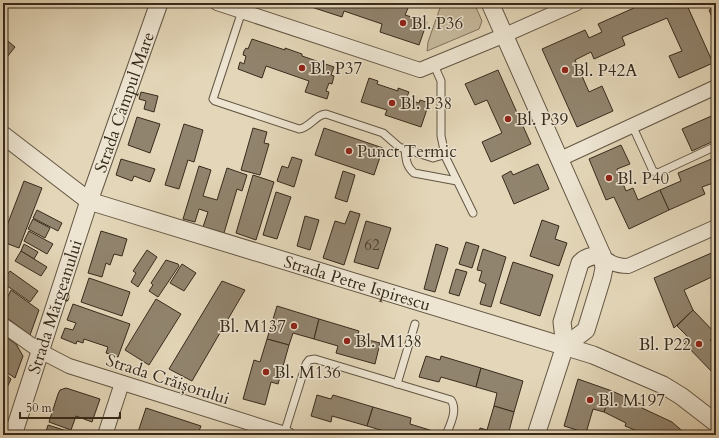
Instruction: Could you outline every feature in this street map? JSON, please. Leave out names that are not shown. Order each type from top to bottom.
[{"type":"street","name":"Strada Câmpul Mare","points":[[89,201],[159,3]]},
{"type":"street","points":[[217,3],[423,70],[577,3]]},
{"type":"street","points":[[490,3],[602,255],[604,268],[602,278],[586,330],[565,346]]},
{"type":"street","points":[[560,159],[716,87]]},
{"type":"street","name":"Strada Petre Ispirescu","points":[[3,135],[89,201],[593,355],[663,385],[681,396],[716,424]]},
{"type":"street","name":"Strada Mărgeanului","points":[[13,435],[89,201]]},
{"type":"street","points":[[602,255],[607,261],[614,264],[628,266],[716,227]]},
{"type":"street","points":[[536,435],[565,346],[562,322],[580,263],[589,257],[602,255]]},
{"type":"street","name":"Strada Crăișorului","points":[[3,325],[40,351],[69,366],[286,434]]},
{"type":"street","points":[[105,435],[122,383]]},
{"type":"lane","points":[[242,11],[214,96],[215,101],[299,129],[306,128],[321,114],[326,114],[384,133],[397,146],[405,149],[434,158],[440,156],[443,152]]},
{"type":"lane","points":[[434,65],[441,81],[441,136],[444,147],[443,152],[473,213]]},
{"type":"lane","points":[[632,125],[653,171],[658,173],[716,146]]},
{"type":"lane","points":[[405,149],[406,163],[414,173],[457,181]]},
{"type":"lane","points":[[397,384],[415,324]]},
{"type":"lane","points":[[286,434],[306,364],[309,360],[315,359],[451,400],[454,405],[454,410],[446,435]]},
{"type":"shaded area","points":[[452,3],[474,3],[482,21],[479,29],[427,51],[428,42],[440,8]]},
{"type":"building","points":[[116,3],[129,3],[128,7]]},
{"type":"building","name":"Bl. P36","points":[[299,3],[394,3],[408,8],[405,15],[427,22],[419,45],[380,32],[382,24],[344,11],[342,17]]},
{"type":"building","name":"Bl. P42A","points":[[645,3],[686,3],[713,63],[679,78],[669,56],[682,51],[667,18],[622,37],[625,45],[594,59],[591,52],[575,60],[589,92],[602,86],[613,111],[577,127],[542,49],[585,30],[589,38],[602,32],[598,24]]},
{"type":"building","points":[[716,7],[716,24],[715,24],[709,10]]},
{"type":"building","points":[[3,37],[15,47],[3,62]]},
{"type":"building","name":"Bl. P37","points":[[252,39],[285,50],[285,48],[302,54],[302,56],[334,67],[331,75],[334,76],[332,84],[329,83],[326,91],[329,92],[327,99],[305,92],[309,81],[266,66],[262,78],[238,69],[240,62],[244,64],[246,56],[243,55],[244,51],[246,48],[248,49]]},
{"type":"building","name":"Bl. P39","points":[[498,70],[531,144],[491,162],[482,142],[502,133],[487,100],[475,105],[465,84]]},
{"type":"building","name":"Bl. P38","points":[[369,78],[378,81],[377,84],[398,91],[398,88],[409,92],[406,99],[419,103],[420,100],[429,103],[421,127],[385,115],[387,110],[361,102]]},
{"type":"building","points":[[141,92],[158,96],[154,112],[144,109],[146,101],[139,99]]},
{"type":"building","points":[[716,114],[716,140],[692,151],[682,129]]},
{"type":"building","points":[[137,117],[160,124],[150,153],[128,145]]},
{"type":"building","points":[[184,124],[203,130],[194,162],[188,160],[179,189],[165,185]]},
{"type":"building","points":[[253,128],[267,132],[264,143],[269,144],[260,175],[241,170]]},
{"type":"building","name":"Punct Termic","points":[[324,128],[383,148],[374,175],[315,155]]},
{"type":"building","name":"Bl. P40","points":[[621,145],[630,164],[617,169],[626,191],[633,188],[638,200],[660,190],[669,210],[629,229],[614,197],[606,200],[589,159]]},
{"type":"building","points":[[292,157],[302,160],[294,187],[277,181],[282,166],[288,168]]},
{"type":"building","points":[[716,157],[716,182],[702,187],[705,194],[669,210],[660,190],[681,181],[678,173]]},
{"type":"building","points":[[121,159],[155,169],[150,182],[134,176],[132,181],[116,175]]},
{"type":"building","points":[[538,164],[549,189],[514,204],[502,176],[511,171],[513,175]]},
{"type":"building","points":[[199,166],[211,170],[203,196],[217,200],[227,168],[247,175],[242,191],[237,189],[224,233],[203,227],[208,212],[199,209],[195,222],[183,219]]},
{"type":"building","points":[[343,171],[355,175],[347,202],[335,198]]},
{"type":"building","points":[[253,175],[274,182],[256,240],[236,233]]},
{"type":"building","points":[[24,181],[42,188],[19,248],[3,242],[3,236]]},
{"type":"building","points":[[276,192],[291,197],[277,239],[263,235]]},
{"type":"building","points":[[37,210],[62,223],[58,231],[33,218]]},
{"type":"building","points":[[350,211],[360,214],[344,265],[323,258],[335,221],[345,224]]},
{"type":"building","points":[[3,214],[8,216],[3,229]]},
{"type":"building","points":[[305,216],[319,220],[310,250],[297,246]]},
{"type":"building","points":[[33,219],[50,228],[45,238],[28,229]]},
{"type":"building","points":[[542,220],[559,226],[555,239],[567,243],[559,266],[530,256]]},
{"type":"building","points":[[366,221],[391,228],[378,269],[354,262]]},
{"type":"building","points":[[29,231],[53,244],[47,254],[24,241]]},
{"type":"building","points":[[101,231],[127,239],[122,256],[114,254],[110,265],[106,263],[102,277],[88,273]]},
{"type":"building","points":[[466,242],[479,246],[472,268],[459,264]]},
{"type":"building","points":[[24,244],[38,252],[34,259],[21,251]]},
{"type":"building","points":[[436,244],[448,248],[435,292],[424,289]]},
{"type":"building","points":[[483,249],[506,257],[491,307],[480,304],[486,284],[479,281],[482,271],[477,270]]},
{"type":"building","points":[[147,250],[157,257],[138,287],[131,282],[136,273],[133,271]]},
{"type":"building","points":[[21,251],[47,267],[41,276],[15,261]]},
{"type":"building","points":[[716,251],[716,275],[684,290],[693,310],[674,328],[654,278]]},
{"type":"building","points":[[166,260],[178,264],[179,266],[158,297],[149,291],[153,285],[151,283]]},
{"type":"building","points":[[513,262],[553,275],[540,316],[500,303]]},
{"type":"building","points":[[182,264],[196,273],[184,291],[170,283]]},
{"type":"building","points":[[456,269],[467,272],[459,296],[449,293]]},
{"type":"building","points":[[10,271],[38,291],[30,302],[3,283]]},
{"type":"building","points":[[89,278],[130,292],[122,316],[81,302]]},
{"type":"building","points":[[222,281],[245,290],[192,381],[169,369]]},
{"type":"building","points":[[11,290],[39,310],[30,335],[3,315],[3,307]]},
{"type":"building","points":[[156,299],[181,314],[149,365],[125,350]]},
{"type":"building","points":[[73,304],[130,324],[118,357],[106,353],[108,347],[84,339],[83,343],[77,341],[76,344],[61,338],[65,328],[73,330],[76,323],[67,320]]},
{"type":"building","name":"Bl. M137","points":[[277,306],[319,319],[314,339],[293,333],[289,345],[267,339]]},
{"type":"building","name":"Bl. P22","points":[[693,310],[716,334],[710,340],[716,345],[716,376],[683,342],[688,337],[677,326]]},
{"type":"building","name":"Bl. M138","points":[[319,319],[359,331],[357,337],[380,343],[375,364],[336,353],[338,346],[314,339]]},
{"type":"building","points":[[3,335],[16,344],[23,356],[15,378],[3,370]]},
{"type":"building","name":"Bl. M136","points":[[267,339],[289,345],[278,384],[271,382],[265,405],[243,399],[254,360],[260,362]]},
{"type":"building","points":[[426,356],[440,360],[441,356],[481,368],[476,387],[441,377],[439,382],[419,377]]},
{"type":"building","points":[[481,368],[523,381],[514,412],[494,406],[497,393],[476,387]]},
{"type":"building","points":[[3,372],[11,379],[4,394],[3,393]]},
{"type":"building","name":"Bl. M197","points":[[578,379],[612,391],[604,412],[593,409],[586,433],[564,426]]},
{"type":"building","points":[[66,388],[100,399],[92,422],[76,416],[71,430],[49,422],[60,390]]},
{"type":"building","points":[[612,391],[643,405],[642,408],[672,422],[687,435],[647,435],[625,426],[626,423],[604,412]]},
{"type":"building","points":[[317,395],[331,399],[333,395],[373,407],[367,426],[332,416],[331,422],[311,416]]},
{"type":"building","points":[[494,406],[514,412],[508,435],[478,435],[480,428],[487,430]]},
{"type":"building","points":[[373,407],[411,418],[410,424],[433,431],[432,435],[390,435],[391,433],[367,426]]},
{"type":"building","points":[[146,408],[201,426],[199,431],[209,435],[137,435]]},
{"type":"building","points":[[48,425],[70,432],[69,435],[45,435]]},
{"type":"place","name":"Bl. P36","points":[[403,23]]},
{"type":"place","name":"Bl. P37","points":[[302,68]]},
{"type":"place","name":"Bl. P42A","points":[[565,70]]},
{"type":"place","name":"Bl. P38","points":[[392,103]]},
{"type":"place","name":"Bl. P39","points":[[508,119]]},
{"type":"place","name":"Punct Termic","points":[[349,151]]},
{"type":"place","name":"Bl. P40","points":[[609,178]]},
{"type":"place","name":"Bl. M137","points":[[294,326]]},
{"type":"place","name":"Bl. M138","points":[[347,341]]},
{"type":"place","name":"Bl. P22","points":[[699,344]]},
{"type":"place","name":"Bl. M136","points":[[266,372]]},
{"type":"place","name":"Bl. M197","points":[[590,400]]}]
